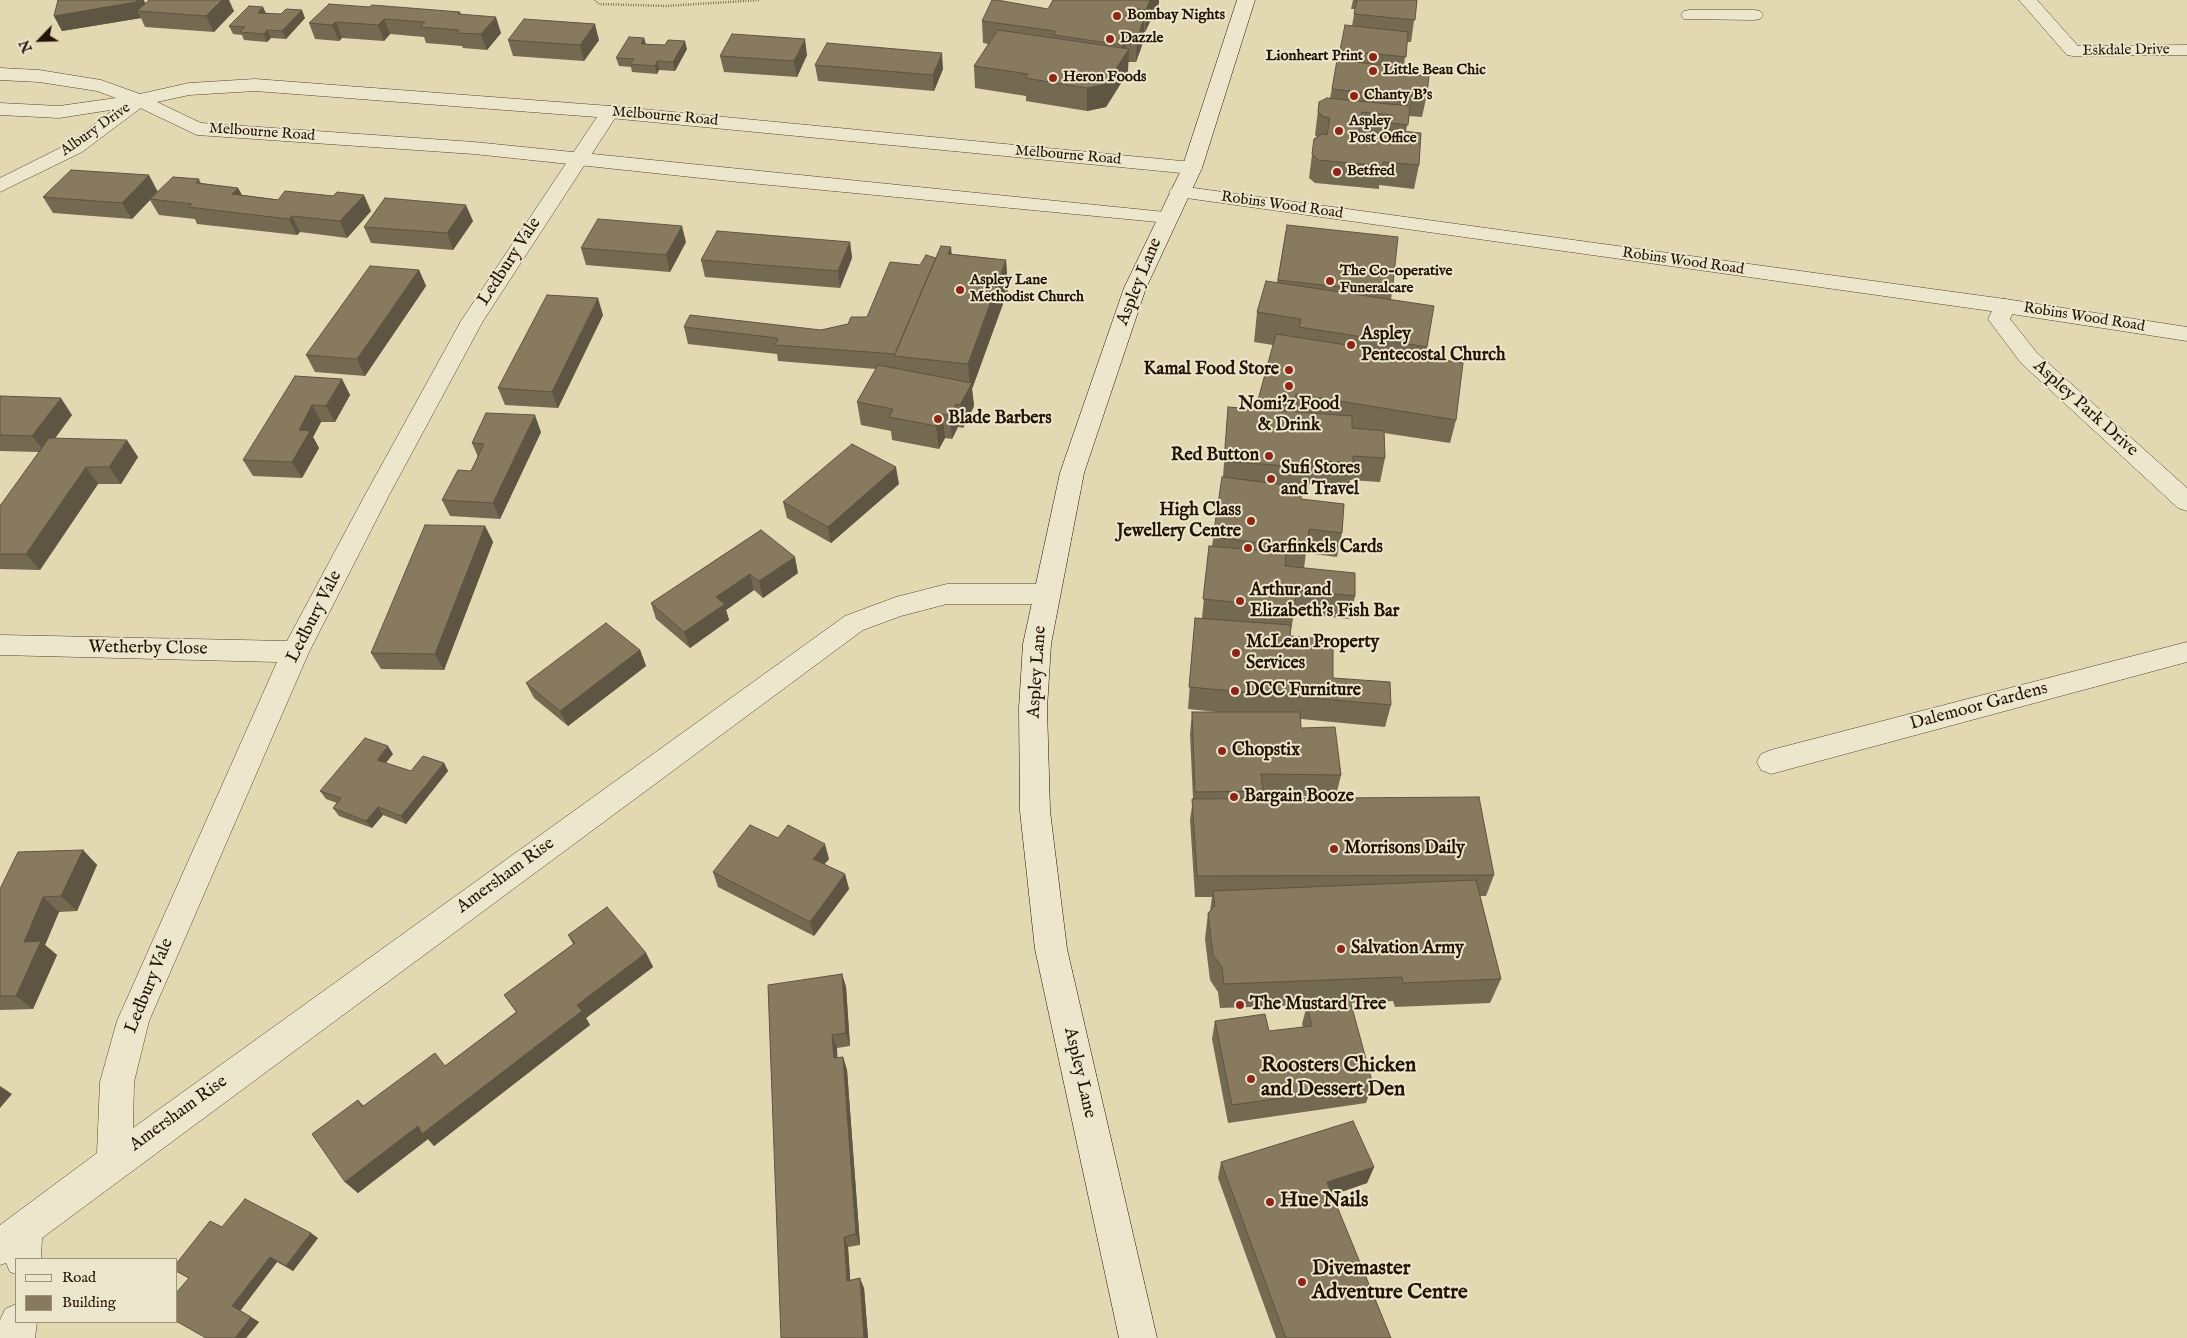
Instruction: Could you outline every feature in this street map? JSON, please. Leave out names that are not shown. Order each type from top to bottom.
[{"type":"street","name":"Aspley Lane","points":[[1138,1338],[1051,949],[1035,811],[1033,708],[1036,644],[1072,473],[1135,288],[1192,168],[1246,0]]},
{"type":"street","name":"Eskdale Drive","points":[[2028,0],[2073,51],[2187,50]]},
{"type":"street","points":[[1690,15],[1718,7],[1754,15]]},
{"type":"street","name":"Melbourne Road","points":[[0,74],[39,76],[101,86],[139,100],[197,129],[474,148],[577,160],[1168,217]]},
{"type":"street","name":"Melbourne Road","points":[[0,109],[59,112],[139,100],[189,89],[255,85],[610,112],[1192,168]]},
{"type":"street","name":"Albury Drive","points":[[0,186],[75,148],[139,100]]},
{"type":"street","name":"Ledbury Vale","points":[[114,1162],[116,1082],[133,1021],[296,652],[376,497],[472,322],[610,112]]},
{"type":"street","name":"Robins Wood Road","points":[[1179,192],[2005,306],[2187,334]]},
{"type":"street","name":"Aspley Park Drive","points":[[2005,306],[1999,319],[2029,358],[2187,502]]},
{"type":"street","name":"Amersham Rise","points":[[15,1245],[114,1162],[854,623],[896,607],[947,594],[1047,594]]},
{"type":"street","name":"Wetherby Close","points":[[0,645],[296,652]]},
{"type":"street","name":"Dalemoor Gardens","points":[[1772,762],[2187,652]]},
{"type":"street","points":[[16,1338],[18,1323]]},
{"type":"path","points":[[595,0],[599,4],[666,6],[760,0]]},
{"type":"building","points":[[58,0],[136,0],[136,2],[54,16]]},
{"type":"building","points":[[149,0],[222,0],[206,16],[137,11]]},
{"type":"building","points":[[992,0],[1048,9],[1053,0],[1150,0],[1146,10],[1131,8],[1126,16],[1144,18],[1137,40],[1126,39],[1122,45],[1054,35],[1055,31],[982,21]]},
{"type":"building","points":[[1357,0],[1417,0],[1415,20],[1354,14]]},
{"type":"building","points":[[329,4],[369,7],[372,5],[460,12],[458,14],[496,17],[481,34],[457,33],[459,30],[420,27],[425,22],[384,19],[378,25],[336,22],[332,25],[309,23]]},
{"type":"building","points":[[249,6],[263,7],[258,13],[281,14],[286,9],[302,10],[282,31],[267,30],[264,34],[240,32],[245,27],[229,26]]},
{"type":"building","points":[[524,19],[595,24],[580,45],[508,40]]},
{"type":"building","points":[[1345,25],[1408,32],[1406,57],[1340,50]]},
{"type":"building","points":[[998,30],[1129,49],[1106,84],[1087,88],[1025,78],[1028,74],[974,66]]},
{"type":"building","points":[[732,34],[805,39],[794,61],[720,56]]},
{"type":"building","points":[[629,37],[644,38],[641,44],[665,45],[668,40],[685,41],[673,62],[657,61],[655,66],[630,64],[634,59],[616,58]]},
{"type":"building","points":[[827,43],[942,53],[933,75],[815,65]]},
{"type":"building","points":[[1337,60],[1399,67],[1398,73],[1429,76],[1427,94],[1396,91],[1395,96],[1332,89]]},
{"type":"building","points":[[1327,98],[1410,106],[1408,125],[1391,123],[1392,115],[1362,112],[1358,137],[1381,139],[1382,129],[1421,133],[1419,165],[1383,162],[1383,166],[1318,160],[1312,154],[1314,139],[1322,134],[1327,135],[1330,118],[1324,117],[1318,112],[1319,102]]},
{"type":"building","points":[[71,170],[149,175],[122,203],[43,197]]},
{"type":"building","points":[[173,177],[199,179],[196,183],[238,188],[232,194],[278,200],[285,191],[333,196],[337,192],[364,195],[340,221],[292,216],[289,219],[188,207],[192,204],[150,199]]},
{"type":"building","points":[[385,198],[466,205],[447,233],[364,227]]},
{"type":"building","points":[[598,219],[682,226],[666,255],[581,248]]},
{"type":"building","points":[[1287,225],[1398,237],[1392,293],[1278,280]]},
{"type":"building","points":[[717,231],[850,242],[838,271],[701,260]]},
{"type":"building","points":[[941,246],[951,247],[948,254],[1006,260],[968,364],[894,356]]},
{"type":"building","points":[[926,255],[936,258],[895,354],[775,345],[778,338],[684,327],[690,315],[821,330],[848,324],[851,317],[867,317],[890,262],[920,265]]},
{"type":"building","points":[[370,266],[419,270],[357,359],[306,355]]},
{"type":"building","points":[[1266,281],[1434,306],[1427,347],[1299,327],[1301,319],[1257,312]]},
{"type":"building","points":[[547,295],[598,298],[552,392],[498,388]]},
{"type":"building","points":[[1276,334],[1463,363],[1456,420],[1296,394],[1293,406],[1258,400]]},
{"type":"building","points":[[878,365],[972,383],[960,405],[956,404],[950,416],[942,414],[936,426],[889,417],[893,409],[857,402]]},
{"type":"building","points":[[295,376],[342,379],[326,406],[312,405],[299,430],[310,431],[292,462],[243,460]]},
{"type":"building","points":[[0,396],[61,398],[32,436],[0,435]]},
{"type":"building","points":[[1228,407],[1352,416],[1352,428],[1384,431],[1385,458],[1353,456],[1353,463],[1312,460],[1312,468],[1224,461]]},
{"type":"building","points":[[486,413],[535,415],[493,503],[442,500],[458,470],[471,471],[484,444],[472,443]]},
{"type":"building","points":[[49,438],[127,440],[109,467],[86,467],[26,554],[0,554],[0,506]]},
{"type":"building","points":[[852,444],[896,467],[828,527],[783,502]]},
{"type":"building","points":[[1222,477],[1302,487],[1301,499],[1344,504],[1342,533],[1309,529],[1307,549],[1213,537]]},
{"type":"building","points":[[425,525],[485,526],[435,654],[371,653]]},
{"type":"building","points":[[761,530],[795,557],[759,581],[750,574],[716,597],[725,604],[684,632],[651,603]]},
{"type":"building","points":[[1209,546],[1286,553],[1285,566],[1355,573],[1355,596],[1296,590],[1295,608],[1203,599]]},
{"type":"building","points":[[1195,618],[1291,625],[1290,636],[1333,640],[1333,678],[1390,682],[1391,705],[1189,687]]},
{"type":"building","points":[[606,623],[640,650],[560,711],[526,683]]},
{"type":"building","points":[[1192,712],[1300,712],[1301,728],[1335,727],[1341,775],[1261,774],[1263,791],[1195,792]]},
{"type":"building","points":[[365,738],[388,746],[377,760],[411,771],[423,756],[444,763],[401,816],[378,807],[366,821],[333,808],[341,798],[320,791]]},
{"type":"building","name":"Morrisons Daily","points":[[1479,797],[1494,875],[1197,876],[1192,799]]},
{"type":"building","points":[[750,825],[778,838],[788,825],[825,844],[813,859],[845,874],[810,922],[713,872]]},
{"type":"building","points":[[83,850],[61,896],[43,897],[24,942],[41,941],[16,996],[0,996],[0,889],[18,852]]},
{"type":"building","name":"Salvation Army","points":[[1476,880],[1501,979],[1403,983],[1402,977],[1224,984],[1222,967],[1213,955],[1208,913],[1215,906],[1213,891]]},
{"type":"building","points":[[607,907],[646,953],[577,1005],[582,1011],[422,1134],[418,1126],[345,1182],[312,1134],[358,1100],[362,1107],[435,1053],[445,1066],[517,1012],[504,995],[575,943],[568,935]]},
{"type":"building","points":[[842,974],[846,1033],[832,1035],[834,1058],[843,1057],[856,1234],[844,1237],[847,1281],[860,1278],[864,1338],[781,1338],[768,985]]},
{"type":"building","points":[[1350,1000],[1373,1085],[1232,1105],[1215,1021],[1265,1014],[1269,1031],[1312,1026],[1307,1005]]},
{"type":"building","points":[[1353,1121],[1374,1167],[1327,1182],[1391,1338],[1286,1338],[1221,1162]]},
{"type":"building","points":[[245,1199],[311,1233],[286,1266],[270,1257],[232,1306],[251,1317],[235,1338],[206,1338],[178,1322],[178,1291],[189,1278],[178,1272],[178,1261],[210,1221],[222,1227]]},
{"type":"place","name":"Bombay Nights","points":[[1117,16]]},
{"type":"place","name":"Dazzle","points":[[1110,39]]},
{"type":"place","name":"Lionheart Print","points":[[1373,57]]},
{"type":"place","name":"Little Beau Chic","points":[[1373,71]]},
{"type":"place","name":"Heron Foods","points":[[1053,78]]},
{"type":"place","name":"Chanty B's","points":[[1354,96]]},
{"type":"place","name":"Aspley Post Office","points":[[1339,131]]},
{"type":"place","name":"Betfred","points":[[1337,172]]},
{"type":"place","name":"The Co-operative Funeralcare","points":[[1330,281]]},
{"type":"place","name":"Aspley Lane Methodist Church","points":[[960,290]]},
{"type":"place","name":"Aspley Pentecostal Church","points":[[1351,345]]},
{"type":"place","name":"Kamal Food Store","points":[[1289,370]]},
{"type":"place","name":"Nomi'z Food & Drink","points":[[1289,386]]},
{"type":"place","name":"Blade Barbers","points":[[938,419]]},
{"type":"place","name":"Red Button","points":[[1269,456]]},
{"type":"place","name":"Sufi Stores and Travel","points":[[1271,479]]},
{"type":"place","name":"High Class Jewellery Centre","points":[[1251,521]]},
{"type":"place","name":"Garfinkels Cards","points":[[1248,548]]},
{"type":"place","name":"Arthur and Elizabeth's Fish Bar","points":[[1240,601]]},
{"type":"place","name":"McLean Property Services","points":[[1236,653]]},
{"type":"place","name":"DCC Furniture","points":[[1235,691]]},
{"type":"place","name":"Chopstix","points":[[1222,751]]},
{"type":"place","name":"Bargain Booze","points":[[1234,797]]},
{"type":"place","name":"Morrisons Daily","points":[[1334,849]]},
{"type":"place","name":"Salvation Army","points":[[1341,949]]},
{"type":"place","name":"The Mustard Tree","points":[[1240,1005]]},
{"type":"place","name":"Roosters Chicken and Dessert Den","points":[[1251,1079]]},
{"type":"place","name":"Hue Nails","points":[[1270,1202]]},
{"type":"place","name":"Divemaster Adventure Centre","points":[[1302,1282]]}]
